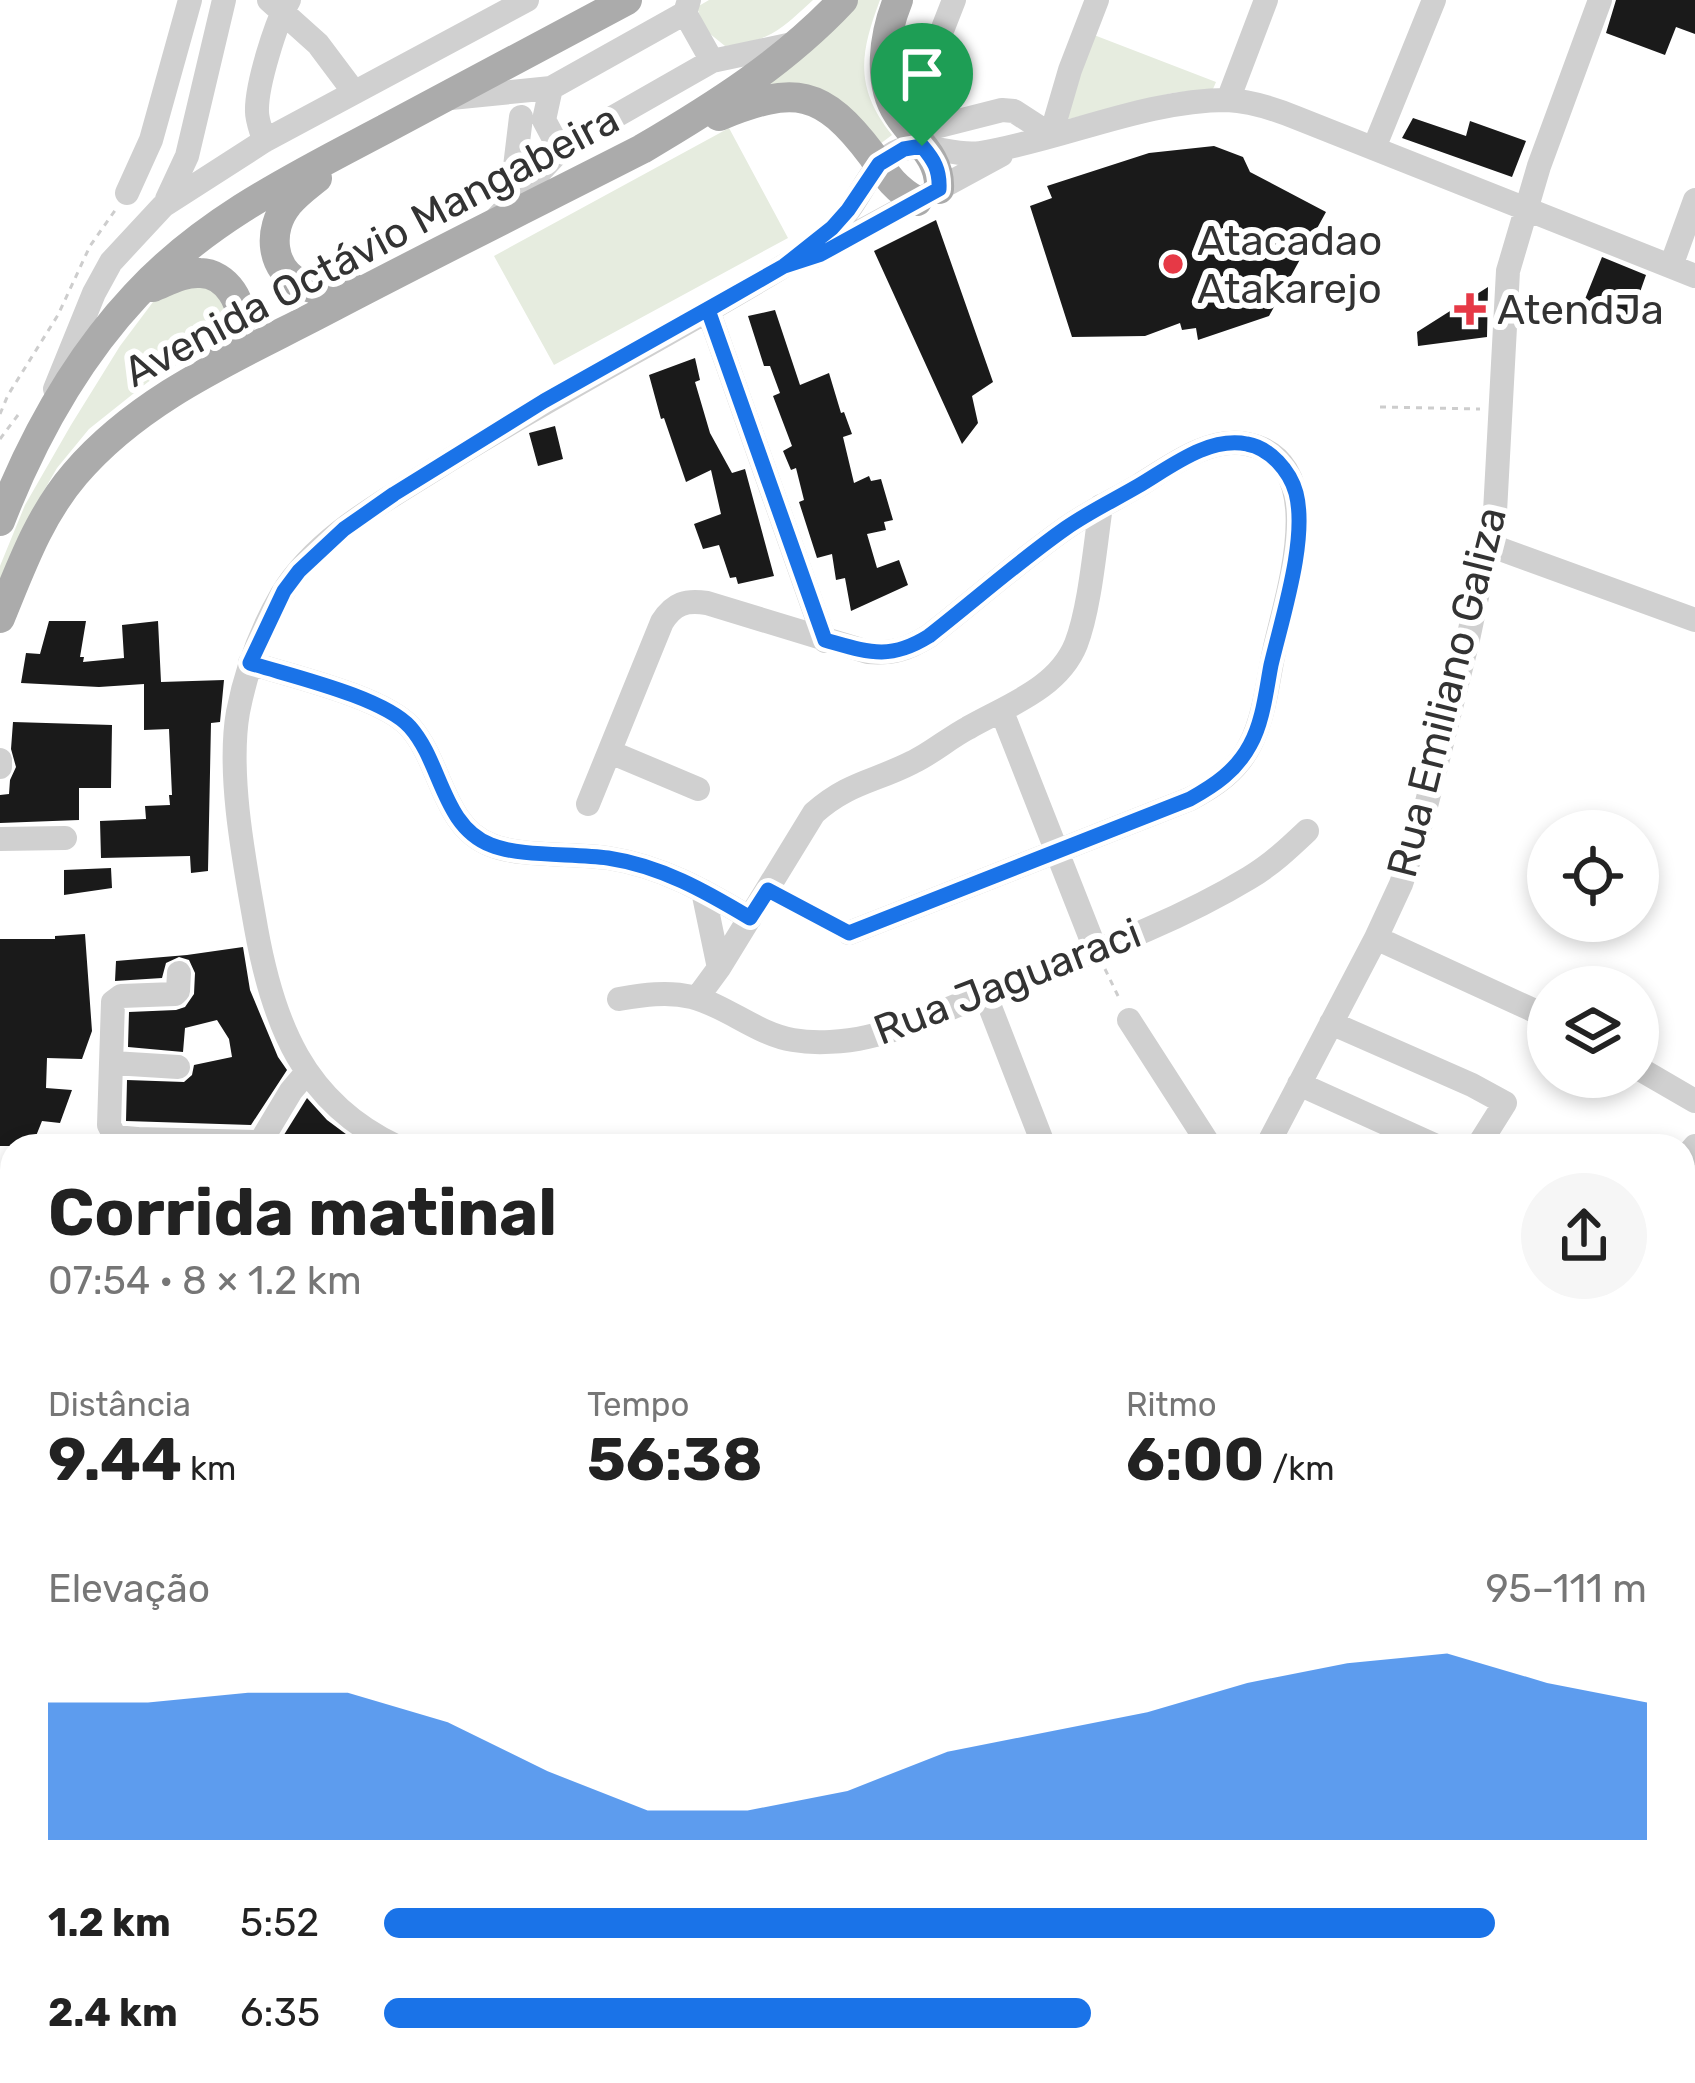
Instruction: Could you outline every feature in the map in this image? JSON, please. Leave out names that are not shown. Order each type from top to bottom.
[{"type":"main road","name":"Avenida Octávio Mangabeira","points":[[0,521],[32,449],[85,357],[136,294],[172,260],[232,214],[627,0]]},
{"type":"main road","name":"Avenida Octávio Mangabeira","points":[[0,618],[51,505],[76,473],[134,419],[215,368],[701,115],[801,43],[843,0]]},
{"type":"main road","points":[[642,148],[763,100],[801,98],[822,103],[838,114],[896,188],[928,195],[938,170],[926,137],[892,104],[886,85],[886,44],[898,0]]},
{"type":"main road","points":[[353,146],[286,206],[277,224],[276,254],[280,266],[301,285],[319,290],[366,290]]},
{"type":"main road","points":[[136,294],[194,272],[219,277],[232,292],[241,322],[215,368]]},
{"type":"street","points":[[127,193],[151,140],[190,0]]},
{"type":"street","points":[[163,206],[187,157],[224,0]]},
{"type":"street","points":[[32,449],[94,293],[111,262],[163,206],[264,140],[526,0]]},
{"type":"street","points":[[926,137],[927,69],[954,0]]},
{"type":"street","points":[[1051,135],[1097,0]]},
{"type":"street","points":[[1228,100],[1267,0]]},
{"type":"street","points":[[1374,148],[1434,0]]},
{"type":"street","name":"Rua Emiliano Galiza","points":[[1273,1134],[1376,938],[1401,884],[1424,814],[1495,512],[1508,271],[1525,209],[1600,0]]},
{"type":"street","points":[[264,140],[256,115],[280,4]]},
{"type":"street","points":[[280,4],[354,92]]},
{"type":"street","points":[[443,99],[551,88],[687,6],[712,61]]},
{"type":"street","points":[[496,219],[577,138],[712,61],[801,43]]},
{"type":"street","points":[[886,44],[927,69]]},
{"type":"street","points":[[496,219],[533,119],[551,88]]},
{"type":"street","points":[[505,93],[560,150]]},
{"type":"street","points":[[926,137],[965,154],[1141,112],[1228,100],[1273,108],[1683,271],[1695,200]]},
{"type":"street","points":[[376,1134],[326,1097],[282,1029],[270,995],[248,878],[236,768],[237,716],[250,663],[284,591],[326,544],[394,494],[544,401],[784,266],[832,228],[879,164],[904,149],[1001,110],[1014,111],[1051,135]]},
{"type":"street","points":[[784,266],[821,254],[1024,142]]},
{"type":"street","points":[[708,310],[825,640]]},
{"type":"street","points":[[588,804],[662,622],[678,604],[707,603],[868,652],[908,649],[1067,527],[1184,457],[1245,443],[1268,452],[1296,490],[1297,548],[1252,743],[1235,767],[1216,785],[1190,799],[849,933]]},
{"type":"street","points":[[697,998],[814,813],[853,785],[909,765],[971,725],[1003,712],[1062,668],[1081,627],[1101,506]]},
{"type":"street","points":[[1489,545],[1695,620]]},
{"type":"street","points":[[250,663],[366,701],[408,724],[455,816],[471,834],[493,846],[644,865],[750,918]]},
{"type":"street","points":[[1003,712],[1096,951]]},
{"type":"street","points":[[610,752],[698,789]]},
{"type":"street","name":"Rua Jaguaraci","points":[[619,999],[663,994],[697,998],[793,1040],[867,1037],[1096,951],[1227,890],[1307,832]]},
{"type":"street","points":[[0,839],[65,838]]},
{"type":"street","points":[[704,891],[719,968]]},
{"type":"street","points":[[1376,938],[1527,1007]]},
{"type":"street","points":[[114,1134],[110,1131],[115,999],[176,994],[179,973]]},
{"type":"street","points":[[985,994],[1039,1134]]},
{"type":"street","points":[[1129,1020],[1202,1134]]},
{"type":"street","points":[[1331,1023],[1505,1103],[1486,1134]]},
{"type":"street","points":[[113,1063],[178,1067]]},
{"type":"street","points":[[265,1134],[307,1072]]},
{"type":"street","points":[[1659,1080],[1695,1101]]},
{"type":"street","points":[[1299,1084],[1412,1134]]},
{"type":"path","points":[[0,413],[58,315],[90,246],[127,193]]},
{"type":"path","points":[[1380,407],[1501,409]]},
{"type":"path","points":[[768,890],[849,933]]},
{"type":"path","points":[[1096,951],[1129,1020]]},
{"type":"shaded area","points":[[709,0],[813,0],[774,32],[725,46],[704,29],[697,7]]},
{"type":"shaded area","points":[[856,0],[880,0],[864,69],[871,101],[892,135],[872,150],[799,84],[770,84]]},
{"type":"shaded area","points":[[1094,35],[1216,82],[1213,89],[1062,117]]},
{"type":"shaded area","points":[[729,128],[788,238],[554,365],[494,256]]},
{"type":"shaded area","points":[[182,283],[208,284],[223,298],[227,321],[214,342],[148,382],[89,429],[57,468],[34,508],[0,591],[0,566],[25,505],[71,425],[153,302]]},
{"type":"building","points":[[1616,0],[1695,0],[1695,34],[1676,27],[1665,55],[1606,33]]},
{"type":"building","points":[[1413,118],[1466,136],[1470,121],[1526,141],[1512,177],[1402,138]]},
{"type":"building","name":"Atacadao Atakarejo","points":[[1214,146],[1243,157],[1250,172],[1326,212],[1269,316],[1198,340],[1196,328],[1182,330],[1180,323],[1145,336],[1072,337],[1030,206],[1052,198],[1047,186],[1149,153]]},
{"type":"building","points":[[936,220],[993,382],[972,396],[978,423],[962,444],[874,251]]},
{"type":"building","points":[[1602,257],[1646,275],[1627,329],[1579,314]]},
{"type":"building","name":"AtendJa","points":[[1488,287],[1487,337],[1418,346],[1417,332]]},
{"type":"building","points":[[775,310],[800,385],[829,373],[852,434],[843,437],[854,483],[869,476],[871,481],[881,479],[893,520],[884,522],[886,530],[867,534],[877,568],[899,560],[908,585],[851,611],[845,578],[836,580],[832,554],[817,558],[799,502],[804,500],[796,468],[791,470],[783,451],[792,446],[773,396],[780,393],[770,366],[764,366],[748,316]]},
{"type":"building","points":[[695,358],[700,380],[695,382],[710,433],[732,473],[745,469],[774,576],[738,584],[736,577],[730,578],[719,545],[703,549],[694,524],[721,514],[711,470],[686,482],[649,375]]},
{"type":"building","points":[[555,426],[563,459],[538,466],[529,433]]},
{"type":"building","points":[[49,621],[86,621],[83,662],[124,658],[122,625],[158,621],[161,682],[224,680],[220,722],[211,723],[208,871],[191,873],[190,856],[101,858],[100,821],[146,819],[145,806],[170,805],[169,729],[144,730],[144,684],[21,683],[26,653],[40,654]]},
{"type":"building","points":[[13,722],[112,725],[111,788],[79,788],[79,820],[0,823],[0,795],[9,794],[16,767],[11,749]]},
{"type":"building","points":[[111,868],[112,888],[64,895],[64,870]]},
{"type":"building","points":[[85,934],[92,1031],[82,1059],[47,1058],[46,1088],[72,1090],[60,1123],[42,1121],[37,1134],[0,1134],[0,939]]},
{"type":"building","points":[[243,947],[250,990],[287,1070],[251,1125],[126,1121],[127,1080],[184,1082],[194,1065],[232,1057],[229,1039],[217,1020],[185,1028],[183,1052],[128,1047],[129,1012],[185,1007],[194,994],[195,973],[189,960],[179,957],[166,963],[162,978],[115,981],[116,961]]},
{"type":"building","points":[[307,1098],[346,1134],[284,1134]]},
{"type":"place","name":"Atacadao Atakarejo","points":[[1173,264]]},
{"type":"place","name":"AtendJa","points":[[1470,309]]},
{"type":"route","points":[[922,146],[904,149],[879,164],[832,228],[784,266],[544,401],[344,529],[284,591],[250,663],[366,701],[408,724],[455,816],[471,834],[493,846],[644,865],[750,918],[768,890],[849,933],[1216,785],[1252,743],[1300,517],[1296,490],[1284,469],[1268,452],[1245,443],[1184,457],[1101,506],[908,649],[868,652],[825,640],[708,310],[784,266],[821,254],[939,189],[938,170],[922,146]]}]
